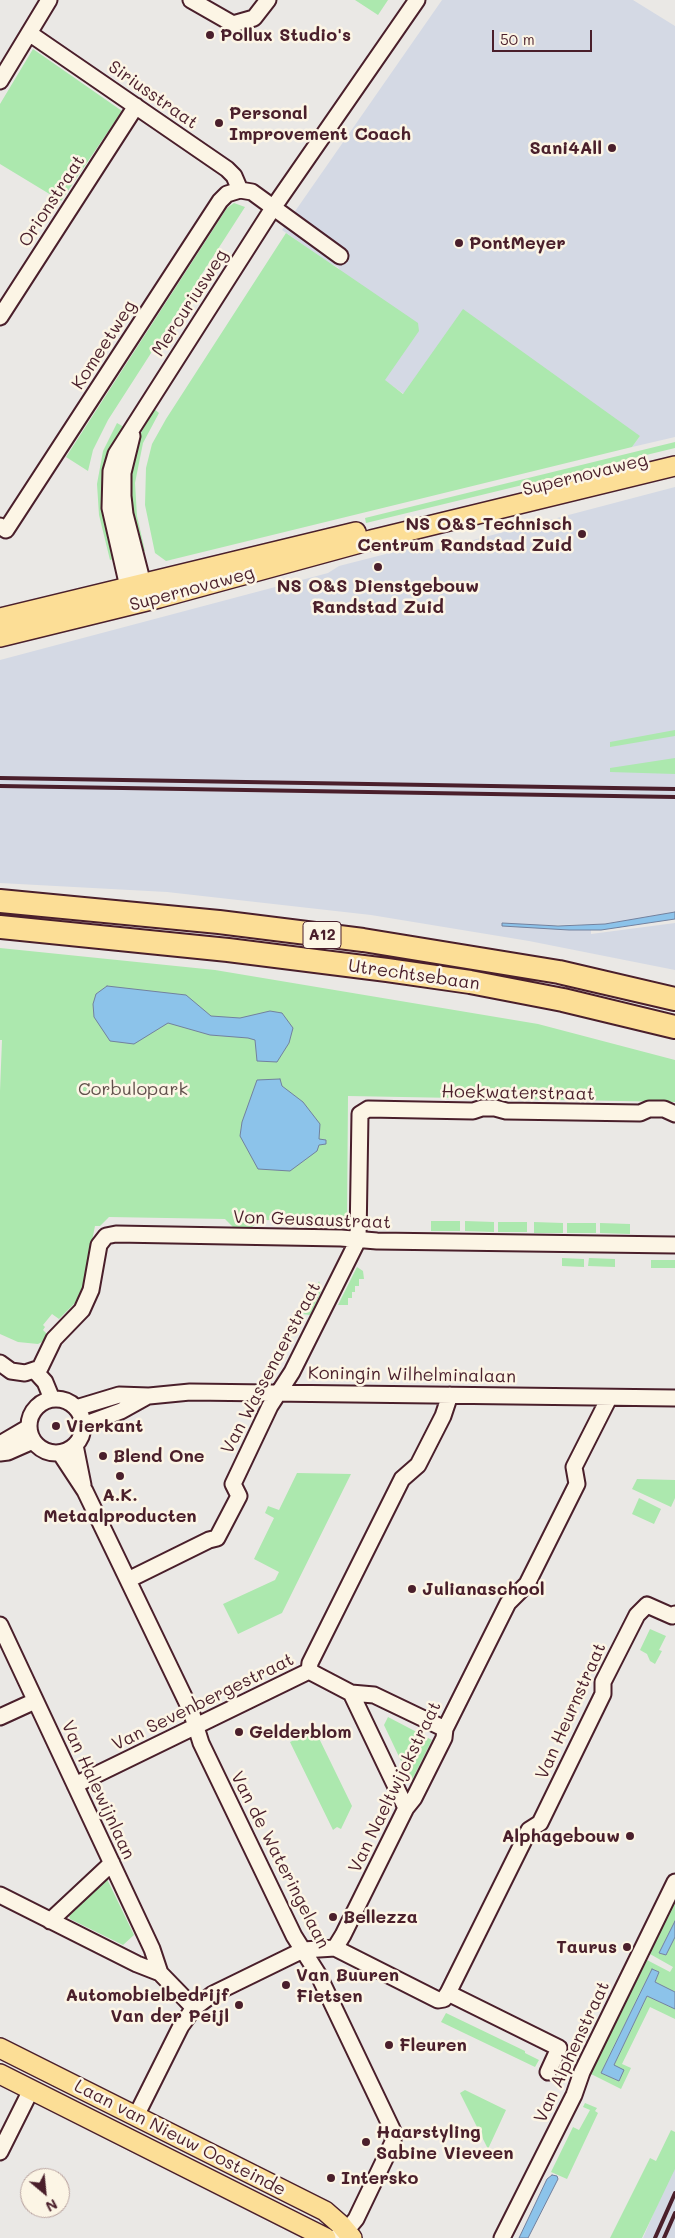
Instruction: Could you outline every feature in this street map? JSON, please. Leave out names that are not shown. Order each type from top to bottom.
[{"type":"highway","name":"Utrechtsebaan","points":[[0,902],[219,922],[353,939],[558,972],[675,999]]},
{"type":"highway","name":"Utrechtsebaan","points":[[0,927],[228,950],[470,982],[564,1000],[675,1027]]},
{"type":"highway","name":"A12","points":[[558,972],[675,986]]},
{"type":"main road","name":"Supernovaweg","points":[[0,618],[675,453]]},
{"type":"main road","name":"Supernovaweg","points":[[0,636],[139,603],[378,538],[675,466]]},
{"type":"main road","name":"Laan van Nieuw Oosteinde","points":[[0,2048],[325,2211],[344,2236]]},
{"type":"main road","name":"Laan van Nieuw Oosteinde","points":[[0,2074],[326,2238]]},
{"type":"street","points":[[0,81],[49,0]]},
{"type":"street","points":[[191,0],[233,24],[254,18],[268,0]]},
{"type":"street","name":"Mercuriusweg","points":[[139,603],[135,586],[123,488],[126,458],[138,418],[273,208],[417,0]]},
{"type":"street","name":"Siriusstraat","points":[[29,33],[227,169],[234,176],[240,190]]},
{"type":"street","name":"Orionstraat","points":[[0,317],[136,106]]},
{"type":"street","points":[[240,190],[252,192],[340,256]]},
{"type":"street","name":"Komeetweg","points":[[3,528],[216,206],[227,194],[240,190]]},
{"type":"street","name":"Hoekwaterstraat","points":[[360,1114],[368,1109],[473,1111],[482,1108],[495,1108],[506,1111],[640,1113],[649,1109],[664,1110],[675,1114]]},
{"type":"street","name":"Van Wassenaerstraat","points":[[128,1580],[209,1540],[217,1538],[239,1496],[233,1484],[279,1392],[297,1363],[358,1240],[360,1114]]},
{"type":"street","name":"Von Geusaustraat","points":[[35,1371],[42,1365],[54,1338],[82,1310],[91,1290],[99,1245],[106,1236],[116,1234],[675,1245]]},
{"type":"street","points":[[0,1364],[12,1370],[25,1373],[35,1371],[37,1385],[48,1400]]},
{"type":"street","name":"Koningin Wilhelminalaan","points":[[76,1408],[119,1395],[150,1396],[190,1392],[675,1398]]},
{"type":"street","name":"Van Sevenbergestraat","points":[[75,1785],[309,1671],[310,1663],[402,1480],[418,1465],[443,1416],[450,1395]]},
{"type":"street","name":"Koningin Wilhelminalaan","points":[[83,1425],[122,1411],[150,1396]]},
{"type":"street","name":"Van Naeltwijckstraat","points":[[334,1948],[343,1935],[406,1808],[414,1798],[444,1738],[445,1730],[508,1603],[528,1584],[578,1484],[574,1468],[609,1398]]},
{"type":"street","points":[[48,1400],[65,1400],[76,1408],[81,1416],[83,1425],[79,1440],[75,1446],[60,1452],[45,1450],[31,1434],[31,1415],[48,1400]]},
{"type":"street","points":[[0,1444],[31,1434]]},
{"type":"street","points":[[0,1453],[8,1452],[31,1434]]},
{"type":"street","name":"Van de Wateringelaan","points":[[75,1446],[85,1491]]},
{"type":"street","name":"Van de Wateringelaan","points":[[60,1452],[85,1491],[191,1711],[201,1743],[303,1950],[318,1974],[393,2131],[394,2142],[356,2219],[344,2236]]},
{"type":"street","name":"Van Heurnstraat","points":[[448,1993],[529,1830],[540,1823],[603,1694],[603,1682],[636,1615],[647,1605],[672,1616],[675,1614]]},
{"type":"street","name":"Van Halewijnlaan","points":[[0,1625],[152,1949],[160,1972]]},
{"type":"street","points":[[309,1671],[351,1693],[374,1695],[445,1730]]},
{"type":"street","points":[[351,1693],[406,1808]]},
{"type":"street","points":[[0,1717],[35,1701]]},
{"type":"street","points":[[50,1921],[112,1863]]},
{"type":"street","name":"Van Alphenstraat","points":[[502,2238],[574,2095],[582,2072],[675,1882]]},
{"type":"street","points":[[0,1895],[137,1964],[160,1972],[194,2008]]},
{"type":"street","points":[[136,2116],[181,2026],[194,2008],[213,1994],[303,1950],[334,1948],[438,2000],[444,1999],[448,1993],[559,2048],[548,2072]]},
{"type":"street","points":[[0,2152],[32,2090]]},
{"type":"shaded area","points":[[442,0],[633,0],[675,26],[675,437],[632,447],[640,436],[404,394],[385,381],[338,267],[282,230]]},
{"type":"shaded area","points":[[675,487],[675,912],[605,924],[502,926],[591,930],[591,934],[675,923],[675,970],[529,941],[371,915],[167,892],[0,883],[0,660],[328,573],[339,566],[413,547],[424,553]]},
{"type":"shaded area","points":[[675,2163],[675,2238],[643,2238]]},
{"type":"green space","points":[[355,0],[388,0],[378,15]]},
{"type":"green space","points":[[33,49],[122,111],[61,201],[0,164],[0,104]]},
{"type":"green space","points":[[234,203],[245,207],[108,420],[93,450],[88,471],[66,457],[227,208]]},
{"type":"green space","points":[[286,233],[418,323],[419,331],[385,380],[403,394],[463,309],[640,436],[632,447],[166,561],[155,553],[145,505],[146,468],[152,444],[166,419]]},
{"type":"green space","points":[[153,408],[159,413],[143,443],[135,483],[137,516],[145,551],[140,552],[130,510],[129,482],[135,446]]},
{"type":"green space","points":[[117,423],[124,427],[116,440],[103,488],[103,505],[114,559],[110,560],[99,515],[97,484],[103,451]]},
{"type":"green space","points":[[675,442],[675,448],[366,523],[365,518]]},
{"type":"green space","points":[[675,730],[675,736],[610,747],[610,742]]},
{"type":"green space","points":[[675,758],[675,774],[610,772],[610,768]]},
{"type":"green space","name":"Corbulopark","points":[[0,948],[215,970],[538,1024],[675,1060],[675,1102],[348,1096],[347,1221],[259,1220],[250,1229],[234,1228],[225,1219],[109,1217],[100,1226],[95,1226],[83,1286],[75,1303],[59,1319],[52,1314],[43,1325],[45,1327],[43,1330],[47,1334],[42,1342],[38,1344],[18,1342],[0,1334],[0,1091],[2,1040],[0,1040]]},
{"type":"green space","points":[[431,1221],[460,1221],[460,1231],[431,1231]]},
{"type":"green space","points":[[465,1221],[494,1222],[494,1232],[465,1231]]},
{"type":"green space","points":[[498,1222],[527,1222],[527,1232],[498,1232]]},
{"type":"green space","points":[[534,1222],[563,1223],[563,1233],[534,1233]]},
{"type":"green space","points":[[567,1223],[596,1223],[596,1233],[567,1233]]},
{"type":"green space","points":[[600,1223],[630,1224],[630,1234],[600,1233]]},
{"type":"green space","points":[[562,1258],[584,1259],[584,1267],[562,1266]]},
{"type":"green space","points":[[589,1258],[615,1259],[615,1267],[588,1266]]},
{"type":"green space","points":[[651,1260],[675,1260],[675,1268],[651,1268]]},
{"type":"green space","points":[[357,1267],[363,1271],[364,1279],[359,1279],[359,1286],[355,1286],[352,1298],[348,1298],[348,1305],[338,1305]]},
{"type":"green space","points":[[319,1281],[322,1289],[310,1315],[302,1314],[301,1309],[305,1309],[305,1302],[309,1302],[309,1295],[312,1295],[313,1288],[316,1288]]},
{"type":"green space","points":[[297,1473],[351,1474],[282,1613],[238,1634],[223,1604],[275,1580],[279,1572],[254,1559],[274,1518],[265,1513],[268,1506],[279,1510]]},
{"type":"green space","points":[[637,1479],[675,1480],[675,1498],[671,1507],[632,1489]]},
{"type":"green space","points":[[639,1498],[661,1509],[654,1524],[632,1514]]},
{"type":"green space","points":[[650,1629],[666,1636],[659,1650],[662,1651],[655,1664],[650,1661],[647,1654],[640,1650]]},
{"type":"green space","points":[[388,1717],[432,1740],[411,1782],[384,1725]]},
{"type":"green space","points":[[315,1730],[352,1806],[341,1829],[337,1827],[333,1830],[290,1742]]},
{"type":"green space","points":[[107,1879],[134,1935],[123,1945],[70,1919],[69,1916]]},
{"type":"green space","points":[[675,1898],[675,1921],[659,1953],[666,1955],[675,1937],[675,1992],[655,1982],[659,1972],[652,1969],[601,2073],[619,2081],[614,2065],[647,1996],[675,2009],[675,2019],[650,2007],[622,2064],[631,2068],[621,2089],[589,2073],[595,2060],[597,2061],[647,1960],[670,1972],[673,1967],[650,1954]]},
{"type":"green space","points":[[446,2013],[525,2051],[525,2053],[539,2060],[535,2067],[441,2022]]},
{"type":"green space","points":[[465,2090],[506,2110],[488,2149],[460,2093]]},
{"type":"green space","points":[[585,2103],[597,2108],[595,2111],[598,2113],[567,2179],[551,2172],[573,2127],[579,2130],[590,2110],[583,2107]]},
{"type":"green space","points":[[671,2130],[675,2132],[675,2169],[642,2238],[610,2238],[650,2158],[656,2161]]},
{"type":"water","points":[[675,912],[675,919],[601,930],[502,926],[502,923],[558,926],[605,924]]},
{"type":"water","points":[[107,986],[186,995],[211,1016],[240,1018],[270,1011],[282,1013],[293,1028],[289,1043],[277,1062],[257,1061],[255,1040],[210,1035],[168,1023],[134,1044],[110,1041],[94,1017],[93,1004],[96,994]]},
{"type":"water","points":[[280,1079],[282,1086],[303,1102],[320,1124],[319,1139],[326,1140],[326,1144],[319,1145],[317,1151],[290,1171],[258,1169],[240,1136],[242,1122],[257,1080]]},
{"type":"water","points":[[675,1921],[675,1937],[666,1955],[659,1953]]},
{"type":"water","points":[[652,1969],[659,1972],[655,1982],[675,1992],[675,2009],[647,1996],[614,2065],[624,2070],[619,2081],[601,2073]]},
{"type":"water","points":[[552,2175],[557,2176],[558,2179],[528,2238],[519,2238],[547,2179]]},
{"type":"railway","points":[[0,778],[675,789]]},
{"type":"railway","points":[[0,786],[675,797]]},
{"type":"railway","points":[[655,2238],[675,2193]]},
{"type":"railway","points":[[664,2238],[675,2213]]},
{"type":"place","name":"Pollux Studio's","points":[[210,35]]},
{"type":"place","name":"Personal Improvement Coach","points":[[219,123]]},
{"type":"place","name":"Sani4All","points":[[612,148]]},
{"type":"place","name":"PontMeyer","points":[[459,243]]},
{"type":"place","name":"NS O&S Technisch Centrum Randstad Zuid","points":[[582,534]]},
{"type":"place","name":"NS O&S Dienstgebouw Randstad Zuid","points":[[378,567]]},
{"type":"place","name":"Vierkant","points":[[56,1426]]},
{"type":"place","name":"Blend One","points":[[103,1456]]},
{"type":"place","name":"A.K. Metaalproducten","points":[[120,1476]]},
{"type":"place","name":"Julianaschool","points":[[412,1589]]},
{"type":"place","name":"Gelderblom","points":[[239,1732]]},
{"type":"place","name":"Alphagebouw","points":[[630,1836]]},
{"type":"place","name":"Bellezza","points":[[333,1917]]},
{"type":"place","name":"Taurus","points":[[627,1947]]},
{"type":"place","name":"Van Buuren Fietsen","points":[[286,1985]]},
{"type":"place","name":"Automobielbedrijf Van der Peijl","points":[[239,2005]]},
{"type":"place","name":"Fleuren","points":[[389,2045]]},
{"type":"place","name":"Haarstyling Sabine Vieveen","points":[[366,2142]]},
{"type":"place","name":"Intersko","points":[[331,2178]]}]
